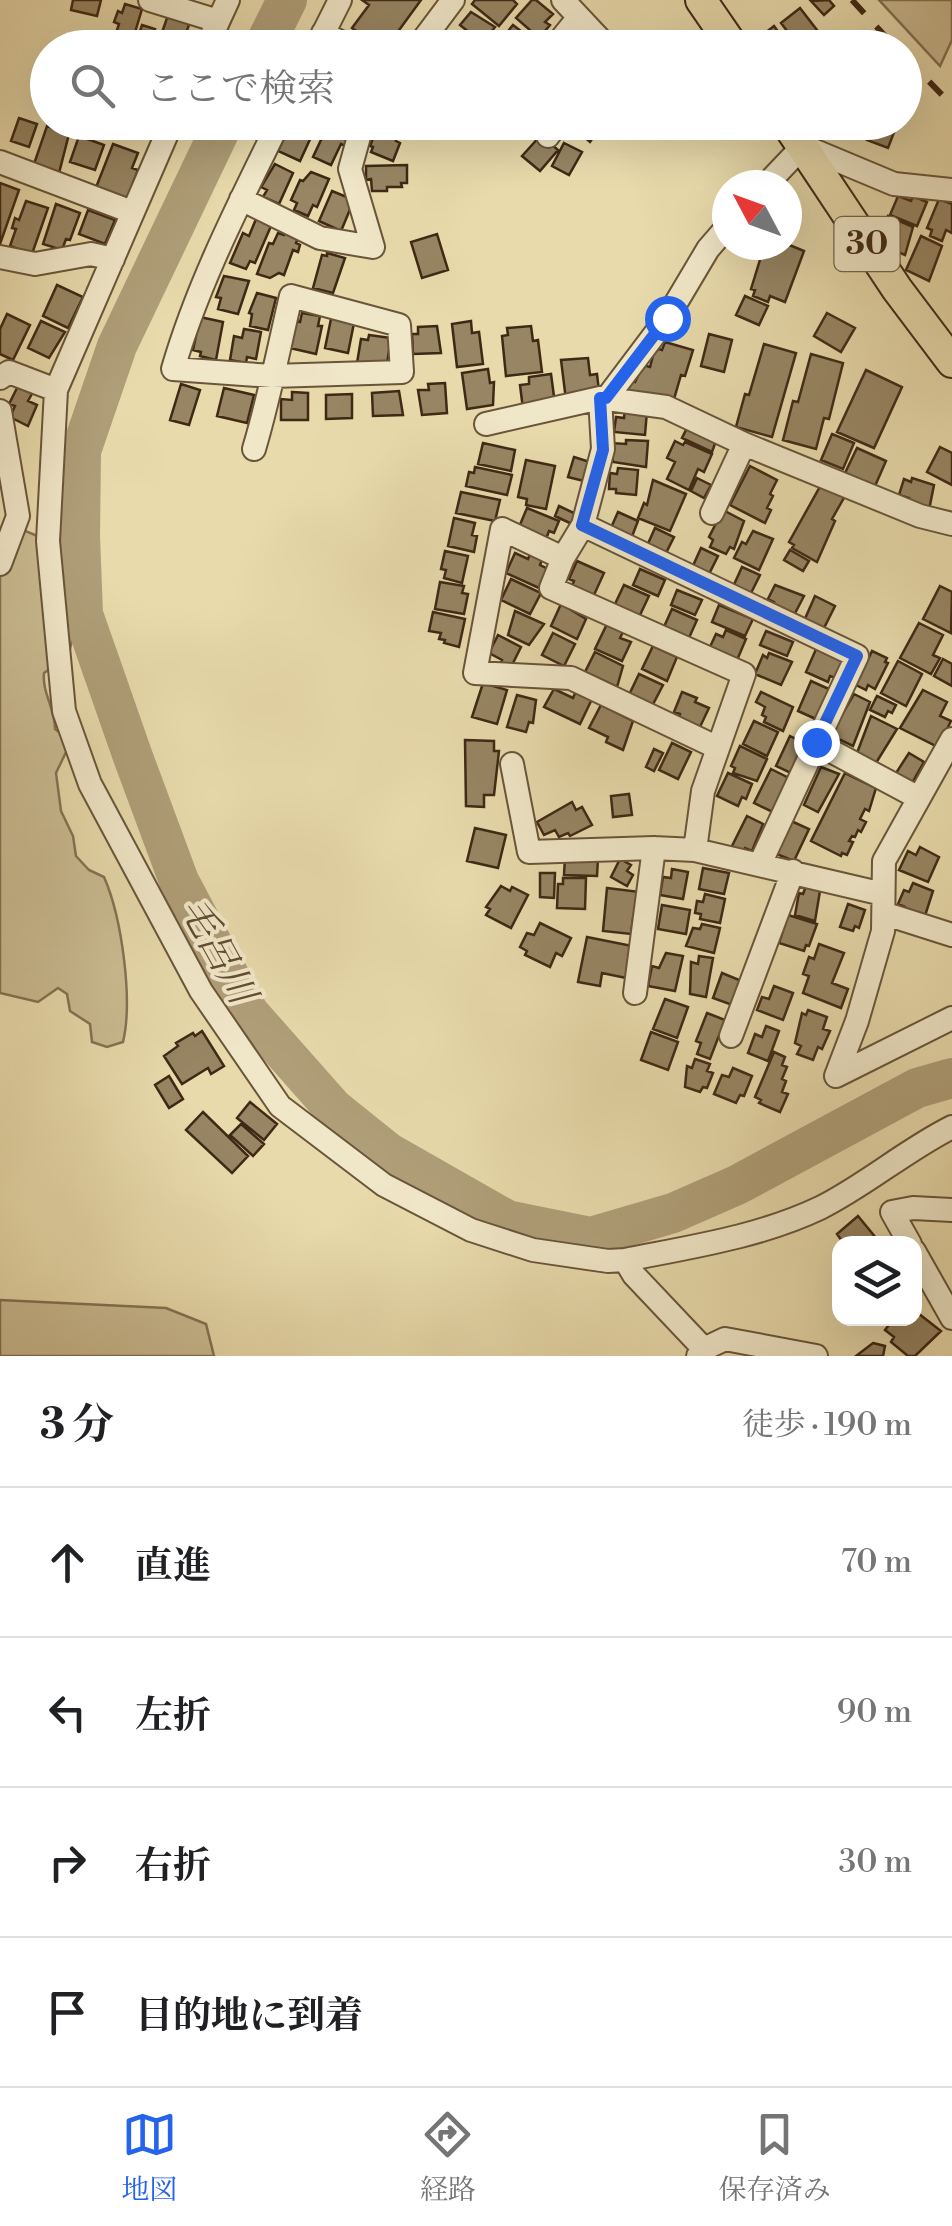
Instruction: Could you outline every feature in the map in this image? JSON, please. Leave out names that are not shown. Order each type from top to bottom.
[{"type":"main road","points":[[700,0],[721,30]]},
{"type":"main road","name":"30","points":[[798,140],[897,289],[952,362]]},
{"type":"street","points":[[150,0],[223,11]]},
{"type":"street","points":[[325,30],[340,0]]},
{"type":"street","points":[[430,30],[453,0]]},
{"type":"street","points":[[560,30],[569,5],[592,30]]},
{"type":"street","points":[[164,140],[56,390],[48,541],[64,711],[90,784],[202,991],[280,1106],[384,1185],[471,1230],[534,1250],[608,1261],[761,1230],[817,1209],[952,1126]]},
{"type":"street","points":[[254,449],[272,376],[291,296],[400,325],[402,372],[272,376],[173,369],[184,332],[270,140]]},
{"type":"street","points":[[242,199],[320,238],[374,248],[350,169],[358,140]]},
{"type":"street","points":[[774,170],[791,140]]},
{"type":"street","points":[[806,140],[894,184],[952,190]]},
{"type":"street","points":[[0,162],[132,212]]},
{"type":"street","points":[[695,850],[716,747],[744,674],[551,588],[582,525],[603,450],[603,398],[667,318],[712,244]]},
{"type":"street","points":[[0,258],[35,264],[92,254],[112,259]]},
{"type":"street","points":[[0,378],[10,372],[56,390]]},
{"type":"street","points":[[486,424],[603,398],[666,407],[744,444],[920,516],[952,524]]},
{"type":"street","points":[[0,410],[18,516],[7,524],[0,564]]},
{"type":"street","points":[[712,513],[744,444]]},
{"type":"street","points":[[582,525],[857,656],[760,864]]},
{"type":"street","points":[[563,558],[502,529],[476,672],[571,678],[716,747]]},
{"type":"street","points":[[952,739],[884,861],[885,904],[857,1021],[836,1076],[952,1018]]},
{"type":"street","points":[[816,742],[917,798]]},
{"type":"street","points":[[512,764],[529,852],[695,850],[793,870],[885,904],[952,935]]},
{"type":"street","points":[[635,993],[654,848]]},
{"type":"street","points":[[730,1036],[793,870]]},
{"type":"street","points":[[906,1236],[892,1212],[914,1208],[952,1210]]},
{"type":"street","points":[[625,1260],[634,1275],[711,1351],[725,1339],[816,1356]]},
{"type":"street","points":[[922,1265],[952,1318]]},
{"type":"shaded area","points":[[879,0],[952,0],[952,40],[940,66],[922,47],[922,30],[907,30]]},
{"type":"shaded area","points":[[19,529],[46,541],[59,553],[70,587],[71,644],[63,659],[44,673],[44,680],[55,729],[68,748],[56,773],[61,811],[73,836],[76,856],[89,870],[104,877],[121,936],[126,1025],[123,1042],[107,1047],[92,1042],[90,1024],[70,1011],[67,994],[58,988],[38,1002],[0,993],[0,536]]},
{"type":"shaded area","points":[[0,1300],[166,1308],[206,1324],[214,1356],[0,1356]]},
{"type":"building","points":[[73,0],[101,0],[97,16],[71,10]]},
{"type":"building","points":[[362,0],[421,0],[399,30],[355,30],[352,28],[369,5]]},
{"type":"building","points":[[475,0],[513,0],[517,4],[499,26],[472,4]]},
{"type":"building","points":[[532,0],[553,14],[545,22],[550,25],[546,30],[530,30],[516,18]]},
{"type":"building","points":[[829,0],[834,6],[824,15],[811,1]]},
{"type":"building","points":[[125,4],[142,9],[136,30],[117,30],[119,24],[114,22],[118,11],[122,13]]},
{"type":"building","points":[[800,8],[817,30],[786,30],[781,23]]},
{"type":"building","points":[[471,12],[495,27],[466,30],[460,25]]},
{"type":"building","points":[[168,15],[190,22],[187,30],[163,30]]},
{"type":"building","points":[[19,118],[30,122],[29,147],[11,141]]},
{"type":"building","points":[[42,140],[67,140],[59,173],[34,164]]},
{"type":"building","points":[[78,140],[104,145],[95,170],[70,162]]},
{"type":"building","points":[[283,140],[310,140],[300,161],[278,151]]},
{"type":"building","points":[[321,140],[348,140],[345,146],[341,144],[331,165],[313,157]]},
{"type":"building","points":[[372,140],[400,143],[393,161],[371,152]]},
{"type":"building","points":[[536,140],[547,140],[558,150],[540,171],[522,156]]},
{"type":"building","points":[[867,140],[891,140],[888,148]]},
{"type":"building","points":[[564,143],[582,152],[569,175],[552,166]]},
{"type":"building","points":[[113,144],[138,153],[132,168],[138,170],[126,202],[95,190]]},
{"type":"building","points":[[275,164],[293,173],[279,204],[263,197],[267,190],[261,187]]},
{"type":"building","points":[[407,165],[407,183],[401,183],[402,187],[372,191],[371,179],[366,180],[366,166]]},
{"type":"building","points":[[311,172],[329,179],[317,207],[313,205],[308,216],[294,210],[297,203],[291,200],[300,180]]},
{"type":"building","points":[[0,183],[19,190],[0,244]]},
{"type":"building","points":[[332,191],[354,200],[341,231],[319,221]]},
{"type":"building","points":[[898,196],[911,201],[913,196],[927,202],[917,226],[890,215]]},
{"type":"building","points":[[939,199],[952,204],[952,233],[946,230],[942,241],[930,236],[932,230],[927,228]]},
{"type":"building","points":[[26,201],[48,208],[32,254],[10,246],[15,218],[19,220]]},
{"type":"building","points":[[56,204],[80,213],[62,250],[43,244]]},
{"type":"building","points":[[88,210],[115,220],[105,244],[79,234]]},
{"type":"building","points":[[888,216],[913,227],[905,255],[891,249],[887,244],[890,237],[880,233]]},
{"type":"building","points":[[256,219],[271,226],[255,263],[250,261],[246,269],[230,263],[243,233],[249,236]]},
{"type":"building","points":[[287,229],[300,234],[296,243],[300,245],[298,252],[293,250],[284,275],[279,273],[270,278],[257,274],[269,243],[273,244],[278,233],[284,235]]},
{"type":"building","points":[[437,234],[448,270],[422,278],[411,242]]},
{"type":"building","points":[[921,236],[942,246],[929,281],[906,270]]},
{"type":"building","points":[[322,255],[345,258],[333,293],[313,288]]},
{"type":"building","points":[[760,260],[801,260],[785,302],[770,296],[768,302],[753,296],[755,290],[751,289]]},
{"type":"building","points":[[224,276],[249,281],[238,314],[218,309],[221,298],[216,297]]},
{"type":"building","points":[[57,285],[83,297],[68,328],[43,316]]},
{"type":"building","points":[[257,293],[276,298],[268,330],[250,326],[249,313]]},
{"type":"building","points":[[745,296],[768,306],[759,325],[736,315]]},
{"type":"building","points":[[302,313],[320,316],[318,326],[322,326],[316,354],[290,348],[296,321],[300,322]]},
{"type":"building","points":[[827,313],[855,328],[841,352],[814,336]]},
{"type":"building","points":[[7,314],[30,325],[13,360],[0,354],[0,329]]},
{"type":"building","points":[[332,314],[355,318],[348,353],[325,348]]},
{"type":"building","points":[[200,317],[223,322],[216,360],[193,350]]},
{"type":"building","points":[[41,321],[65,332],[49,358],[28,348]]},
{"type":"building","points":[[471,321],[472,333],[479,332],[483,364],[457,367],[452,324]]},
{"type":"building","points":[[437,326],[441,353],[413,354],[412,334],[418,334],[418,327]]},
{"type":"building","points":[[531,326],[533,341],[538,340],[542,372],[506,376],[502,336],[508,335],[507,328]]},
{"type":"building","points":[[244,329],[261,332],[256,359],[247,357],[246,363],[230,360],[234,336],[242,338]]},
{"type":"building","points":[[709,334],[732,340],[724,372],[701,366]]},
{"type":"building","points":[[369,335],[391,338],[387,364],[357,363],[361,339],[368,340]]},
{"type":"building","points":[[665,342],[693,350],[674,399],[628,391],[643,365],[650,367],[655,348],[662,350]]},
{"type":"building","points":[[764,344],[796,353],[772,437],[736,427]]},
{"type":"building","points":[[811,354],[843,363],[829,419],[824,418],[816,449],[783,440]]},
{"type":"building","points":[[588,358],[590,375],[597,374],[599,391],[566,400],[561,360]]},
{"type":"building","points":[[488,369],[490,383],[494,382],[493,405],[467,409],[462,373]]},
{"type":"building","points":[[866,370],[902,387],[874,448],[837,432]]},
{"type":"building","points":[[551,374],[555,404],[523,409],[520,385],[529,384],[529,377]]},
{"type":"building","points":[[445,383],[447,413],[422,415],[418,390],[429,390],[428,384]]},
{"type":"building","points":[[181,384],[200,390],[189,425],[170,420]]},
{"type":"building","points":[[18,386],[33,392],[28,401],[37,405],[28,426],[10,417],[15,406],[9,404]]},
{"type":"building","points":[[224,388],[254,395],[247,423],[217,416]]},
{"type":"building","points":[[399,391],[403,415],[373,416],[372,393]]},
{"type":"building","points":[[292,392],[308,393],[308,420],[281,420],[281,399],[292,400]]},
{"type":"building","points":[[352,394],[352,418],[326,419],[326,395]]},
{"type":"building","points":[[625,408],[647,411],[645,435],[614,432],[616,417],[624,418]]},
{"type":"building","points":[[687,428],[716,441],[712,452],[682,438]]},
{"type":"building","points":[[832,434],[854,443],[843,469],[821,460]]},
{"type":"building","points":[[626,440],[648,441],[646,467],[613,462],[611,443],[626,444]]},
{"type":"building","points":[[675,441],[712,454],[704,472],[698,469],[689,490],[667,479],[675,462],[667,458]]},
{"type":"building","points":[[483,443],[515,450],[511,471],[478,464]]},
{"type":"building","points":[[940,447],[952,453],[952,485],[927,472]]},
{"type":"building","points":[[857,448],[886,461],[875,486],[845,473]]},
{"type":"building","points":[[574,457],[590,462],[584,481],[568,477]]},
{"type":"building","points":[[526,460],[555,466],[546,509],[526,505],[527,499],[518,497]]},
{"type":"building","points":[[750,466],[777,480],[765,523],[730,505]]},
{"type":"building","points":[[475,467],[512,475],[507,495],[466,486],[469,472],[474,473]]},
{"type":"building","points":[[618,468],[638,470],[636,495],[609,489],[610,473],[617,474]]},
{"type":"building","points":[[697,478],[711,485],[704,498],[691,491]]},
{"type":"building","points":[[912,478],[934,485],[929,510],[908,503],[909,498],[899,495],[904,479],[911,482]]},
{"type":"building","points":[[653,480],[686,494],[670,531],[638,518],[644,503],[647,505]]},
{"type":"building","points":[[822,483],[845,496],[817,562],[792,548],[794,545],[789,542]]},
{"type":"building","points":[[461,492],[500,500],[495,521],[456,513]]},
{"type":"building","points":[[559,506],[578,515],[574,525],[555,516]]},
{"type":"building","points":[[527,508],[559,521],[554,533],[549,531],[546,539],[519,527]]},
{"type":"building","points":[[723,510],[744,521],[734,549],[730,547],[726,554],[710,547],[713,540],[709,537]]},
{"type":"building","points":[[618,512],[638,521],[631,539],[610,530]]},
{"type":"building","points":[[454,518],[475,523],[474,552],[448,546]]},
{"type":"building","points":[[655,528],[674,537],[665,555],[647,546]]},
{"type":"building","points":[[753,531],[773,539],[759,570],[734,558]]},
{"type":"building","points":[[701,548],[718,556],[708,576],[692,568]]},
{"type":"building","points":[[790,550],[809,561],[803,571],[784,560]]},
{"type":"building","points":[[445,551],[468,556],[462,583],[444,578],[446,570],[441,569]]},
{"type":"building","points":[[531,552],[543,557],[540,565],[548,569],[539,588],[506,573],[515,553],[528,559]]},
{"type":"building","points":[[577,561],[604,573],[594,595],[572,586],[574,581],[569,579]]},
{"type":"building","points":[[742,567],[760,575],[749,597],[732,589]]},
{"type":"building","points":[[640,569],[665,580],[658,596],[633,585]]},
{"type":"building","points":[[511,579],[541,593],[530,614],[501,600]]},
{"type":"building","points":[[440,582],[464,586],[462,593],[468,594],[464,614],[435,609]]},
{"type":"building","points":[[624,585],[649,596],[639,617],[614,606]]},
{"type":"building","points":[[775,585],[804,596],[793,617],[772,606],[774,602],[768,599]]},
{"type":"building","points":[[940,586],[952,592],[951,633],[923,619]]},
{"type":"building","points":[[677,590],[702,600],[695,615],[671,605]]},
{"type":"building","points":[[815,596],[835,606],[823,630],[804,621]]},
{"type":"building","points":[[561,604],[586,619],[577,639],[551,626]]},
{"type":"building","points":[[719,605],[753,619],[745,636],[712,622]]},
{"type":"building","points":[[672,609],[697,620],[688,640],[663,629]]},
{"type":"building","points":[[515,611],[544,624],[529,645],[508,635]]},
{"type":"building","points":[[433,612],[465,619],[459,647],[444,643],[439,639],[441,633],[429,631]]},
{"type":"building","points":[[919,623],[943,635],[933,655],[940,658],[931,674],[900,658]]},
{"type":"building","points":[[607,624],[623,632],[620,638],[631,642],[622,661],[595,649]]},
{"type":"building","points":[[726,630],[746,639],[735,665],[709,649],[716,634],[723,637]]},
{"type":"building","points":[[766,631],[793,642],[787,656],[760,645]]},
{"type":"building","points":[[553,633],[575,644],[564,666],[542,655]]},
{"type":"building","points":[[498,635],[521,647],[509,671],[499,666],[502,660],[489,653]]},
{"type":"building","points":[[653,646],[677,657],[667,681],[642,669]]},
{"type":"building","points":[[817,647],[844,659],[836,678],[830,676],[828,682],[806,672]]},
{"type":"building","points":[[872,651],[887,658],[888,663],[875,689],[868,685],[866,690],[856,685]]},
{"type":"building","points":[[595,652],[623,666],[617,687],[585,672]]},
{"type":"building","points":[[769,653],[792,662],[781,685],[755,674],[763,655],[767,658]]},
{"type":"building","points":[[943,659],[952,664],[952,686],[934,676]]},
{"type":"building","points":[[898,661],[922,674],[906,706],[881,693]]},
{"type":"building","points":[[639,674],[663,685],[651,708],[628,697]]},
{"type":"building","points":[[811,681],[831,690],[818,720],[798,711]]},
{"type":"building","points":[[483,683],[507,690],[497,724],[472,717]]},
{"type":"building","points":[[554,689],[573,698],[576,691],[592,699],[580,724],[544,707]]},
{"type":"building","points":[[923,690],[947,702],[940,716],[951,721],[938,747],[900,728]]},
{"type":"building","points":[[682,692],[709,708],[699,729],[678,720],[680,714],[674,712]]},
{"type":"building","points":[[761,692],[793,707],[783,731],[764,722],[765,707],[756,702]]},
{"type":"building","points":[[854,694],[870,702],[853,746],[830,735]]},
{"type":"building","points":[[517,695],[536,700],[533,723],[529,722],[526,732],[507,727]]},
{"type":"building","points":[[877,696],[896,705],[892,713],[888,711],[885,717],[870,710]]},
{"type":"building","points":[[601,705],[633,721],[623,750],[589,728]]},
{"type":"building","points":[[871,716],[897,729],[876,763],[857,753]]},
{"type":"building","points":[[754,721],[778,732],[767,756],[743,744]]},
{"type":"building","points":[[790,736],[806,744],[795,775],[776,766]]},
{"type":"building","points":[[465,740],[494,741],[494,751],[499,751],[494,795],[484,795],[484,807],[466,806]]},
{"type":"building","points":[[672,743],[691,752],[678,779],[659,770]]},
{"type":"building","points":[[740,746],[767,759],[757,781],[733,773],[735,768],[731,766]]},
{"type":"building","points":[[654,749],[663,753],[654,771],[646,767]]},
{"type":"building","points":[[909,753],[924,762],[912,783],[896,773]]},
{"type":"building","points":[[821,767],[839,774],[818,812],[804,805]]},
{"type":"building","points":[[771,769],[791,779],[775,813],[754,803]]},
{"type":"building","points":[[728,773],[752,784],[738,806],[717,796]]},
{"type":"building","points":[[845,773],[876,788],[869,811],[865,809],[860,819],[866,822],[861,832],[858,830],[852,836],[847,855],[841,856],[811,841]]},
{"type":"building","points":[[629,794],[632,815],[613,817],[611,796]]},
{"type":"building","points":[[572,802],[576,810],[582,807],[592,825],[570,836],[568,833],[559,837],[555,830],[544,835],[537,822]]},
{"type":"building","points":[[747,816],[763,824],[752,851],[745,848],[743,852],[732,846]]},
{"type":"building","points":[[789,820],[809,829],[794,861],[774,853]]},
{"type":"building","points":[[475,828],[506,835],[498,868],[467,861]]},
{"type":"building","points":[[920,847],[939,857],[928,882],[899,870],[908,851],[916,855]]},
{"type":"building","points":[[565,857],[598,858],[597,876],[564,875]]},
{"type":"building","points":[[620,859],[631,865],[627,871],[633,875],[627,886],[611,877]]},
{"type":"building","points":[[703,868],[729,873],[724,894],[699,889]]},
{"type":"building","points":[[672,869],[688,872],[683,899],[660,895],[663,877],[671,878]]},
{"type":"building","points":[[540,873],[555,873],[554,898],[540,897]]},
{"type":"building","points":[[563,878],[586,878],[585,909],[557,908],[558,884],[563,884]]},
{"type":"building","points":[[913,883],[933,891],[923,922],[903,913],[905,907],[898,904],[904,890],[909,892]]},
{"type":"building","points":[[501,886],[528,895],[511,928],[486,915],[490,909],[486,907]]},
{"type":"building","points":[[806,886],[820,891],[815,921],[795,915],[799,893],[803,894]]},
{"type":"building","points":[[607,888],[640,892],[631,934],[603,931]]},
{"type":"building","points":[[705,894],[725,899],[720,923],[700,919],[701,914],[695,913],[697,901],[703,902]]},
{"type":"building","points":[[848,904],[865,910],[859,928],[855,926],[853,931],[840,927]]},
{"type":"building","points":[[662,905],[690,910],[686,934],[658,929]]},
{"type":"building","points":[[788,915],[817,924],[804,951],[779,943]]},
{"type":"building","points":[[540,923],[571,938],[562,956],[556,953],[550,967],[525,955],[527,951],[520,947],[527,933],[534,935]]},
{"type":"building","points":[[702,924],[720,928],[714,953],[686,946],[693,928],[700,929]]},
{"type":"building","points":[[587,937],[637,947],[631,979],[602,973],[600,986],[578,982]]},
{"type":"building","points":[[819,944],[844,953],[832,983],[848,989],[841,1008],[803,993],[809,976],[803,974]]},
{"type":"building","points":[[666,953],[683,956],[675,991],[648,986],[652,966],[659,968]]},
{"type":"building","points":[[699,956],[713,958],[706,997],[690,994],[691,962],[698,964]]},
{"type":"building","points":[[722,973],[744,982],[735,1006],[713,998]]},
{"type":"building","points":[[774,986],[793,993],[783,1020],[757,1010],[762,997],[769,999]]},
{"type":"building","points":[[665,999],[688,1007],[677,1038],[653,1029]]},
{"type":"building","points":[[808,1010],[827,1017],[823,1029],[830,1031],[813,1060],[797,1054],[801,1046],[795,1043],[802,1013],[806,1015]]},
{"type":"building","points":[[707,1013],[725,1020],[710,1059],[697,1054],[701,1043],[696,1041]]},
{"type":"building","points":[[766,1026],[779,1031],[768,1061],[748,1053],[755,1034],[762,1037]]},
{"type":"building","points":[[202,1031],[224,1066],[211,1074],[208,1068],[182,1084],[164,1056],[178,1046],[176,1043]]},
{"type":"building","points":[[651,1032],[678,1042],[668,1070],[641,1060]]},
{"type":"building","points":[[774,1052],[785,1057],[782,1065],[787,1067],[782,1092],[788,1094],[780,1112],[759,1103],[761,1100],[755,1097]]},
{"type":"building","points":[[695,1059],[710,1064],[707,1071],[713,1073],[707,1088],[700,1092],[685,1087],[687,1066],[692,1068]]},
{"type":"building","points":[[733,1068],[752,1076],[744,1096],[740,1095],[736,1103],[714,1094],[722,1075],[729,1077]]},
{"type":"building","points":[[169,1076],[183,1099],[169,1108],[155,1085]]},
{"type":"building","points":[[250,1102],[277,1124],[264,1140],[237,1118]]},
{"type":"building","points":[[203,1112],[248,1156],[232,1173],[186,1130]]},
{"type":"building","points":[[241,1124],[264,1144],[253,1156],[230,1135]]},
{"type":"building","points":[[858,1216],[874,1236],[838,1236]]},
{"type":"building","points":[[922,1316],[941,1331],[915,1356],[908,1356],[891,1342],[894,1337],[885,1330],[888,1326],[922,1326]]},
{"type":"building","points":[[873,1343],[885,1346],[883,1356],[856,1356]]},
{"type":"waterway","name":"毛呂川","points":[[272,30],[287,0]]},
{"type":"waterway","name":"毛呂川","points":[[215,140],[117,346],[81,451],[83,614],[179,881],[249,1013],[333,1108],[389,1153],[507,1220],[591,1237],[673,1213],[737,1185],[917,1088],[952,1078]]},
{"type":"railway","points":[[852,0],[880,30]]},
{"type":"railway","points":[[922,74],[952,105]]},
{"type":"route","points":[[667,318],[606,398],[600,398],[603,450],[582,525],[857,656],[816,742]]}]
